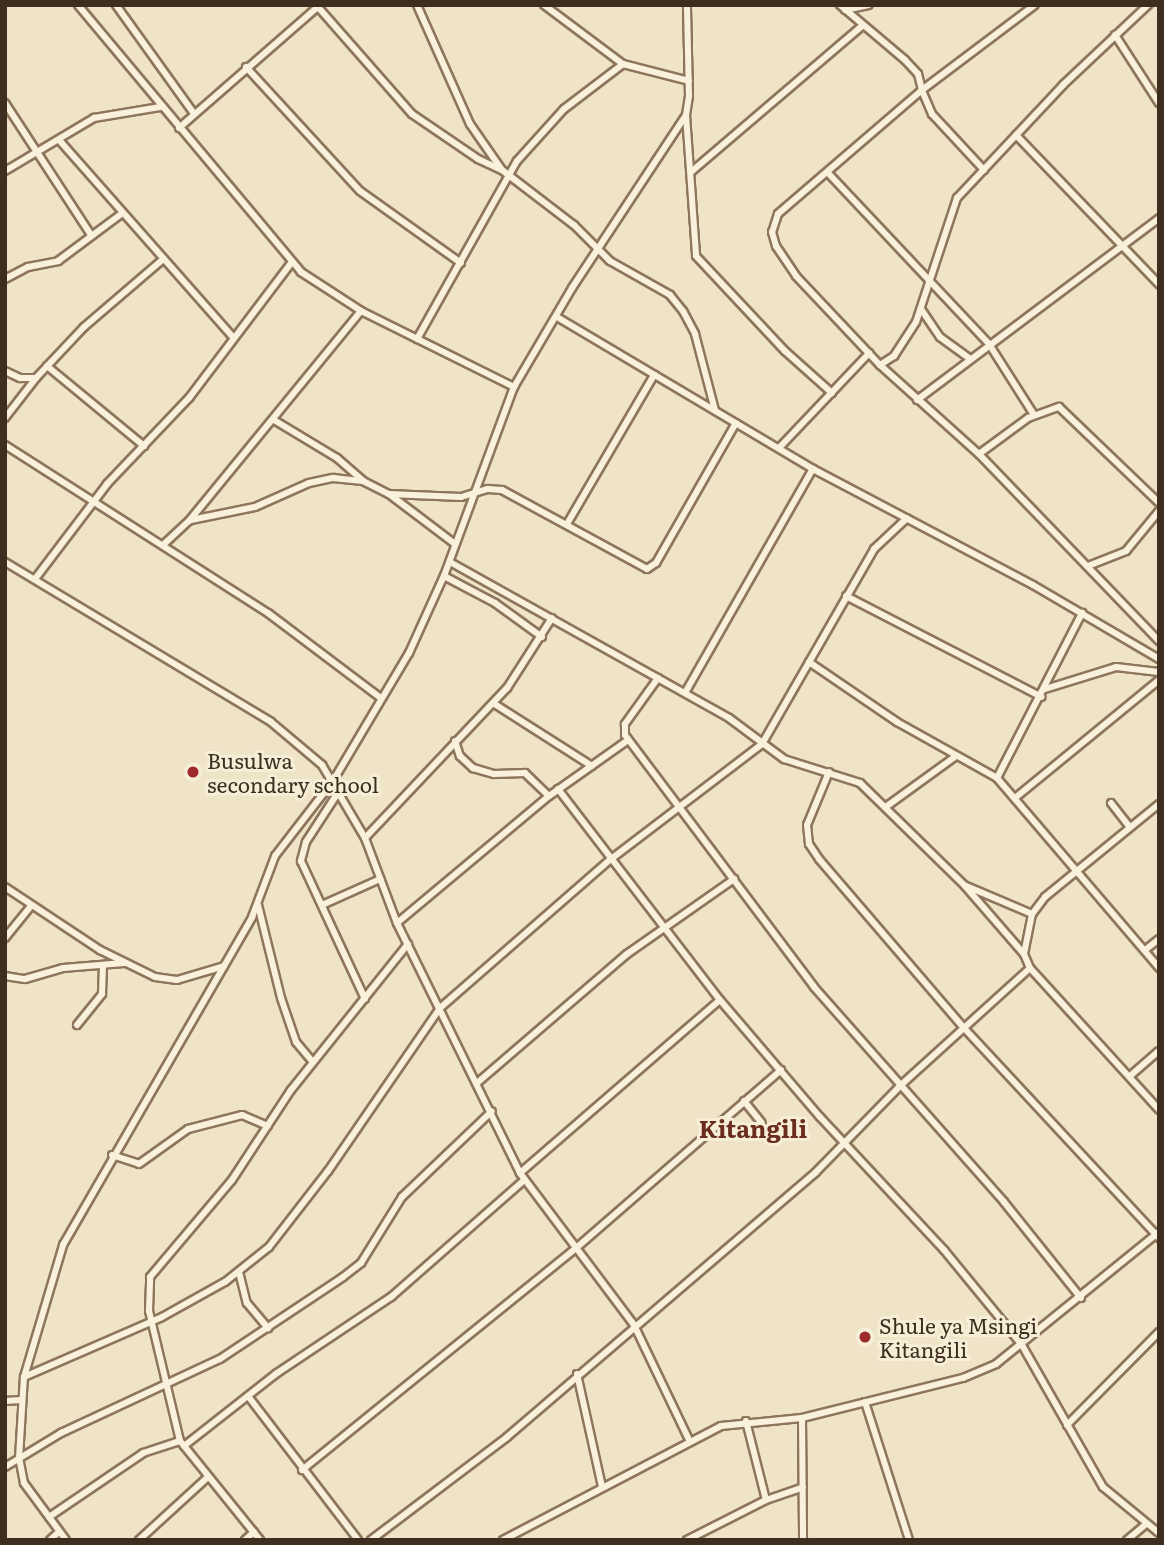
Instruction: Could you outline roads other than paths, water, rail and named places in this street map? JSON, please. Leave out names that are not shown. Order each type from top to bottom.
[{"type":"street","points":[[78,5],[291,263],[361,311],[514,387]]},
{"type":"street","points":[[116,5],[193,112]]},
{"type":"street","points":[[417,5],[470,124],[502,170],[568,219],[596,250],[670,295],[683,311],[695,334],[715,410]]},
{"type":"street","points":[[544,5],[624,64],[689,81]]},
{"type":"street","points":[[687,5],[689,81],[685,115],[696,256],[785,351],[832,393]]},
{"type":"street","points":[[843,7],[868,5]]},
{"type":"street","points":[[1035,5],[922,90],[778,214],[773,240],[796,276],[880,365],[979,454],[1159,640]]},
{"type":"street","points":[[1135,5],[1141,11]]},
{"type":"street","points":[[880,365],[902,346],[921,309],[949,234],[954,204],[1016,135],[1148,5]]},
{"type":"street","points":[[178,128],[193,112],[319,6],[412,114],[478,159],[502,170]]},
{"type":"street","points":[[843,7],[918,74],[932,114],[984,170]]},
{"type":"street","points":[[691,172],[862,26]]},
{"type":"street","points":[[1115,35],[1159,103]]},
{"type":"street","points":[[417,339],[517,161],[556,117],[624,64]]},
{"type":"street","points":[[246,67],[360,191],[461,263]]},
{"type":"street","points":[[5,103],[91,235]]},
{"type":"street","points":[[5,171],[106,113],[160,107]]},
{"type":"street","points":[[66,1540],[24,1483],[19,1458],[24,1377],[63,1245],[112,1155],[224,966],[258,903],[281,846],[333,781],[409,653],[450,562],[471,496],[514,387],[596,250],[685,115]]},
{"type":"street","points":[[1016,135],[1157,281]]},
{"type":"street","points":[[60,141],[161,261],[232,336]]},
{"type":"street","points":[[828,173],[989,344],[1034,415]]},
{"type":"street","points":[[5,279],[28,267],[58,261],[121,214]]},
{"type":"street","points":[[917,400],[1159,218]]},
{"type":"street","points":[[5,418],[47,366],[161,261]]},
{"type":"street","points":[[35,579],[92,504],[201,382],[232,336],[291,263]]},
{"type":"street","points":[[921,309],[940,337],[970,359]]},
{"type":"street","points":[[163,545],[189,521],[361,311]]},
{"type":"street","points":[[557,317],[813,469],[1082,614],[1159,659]]},
{"type":"street","points":[[779,447],[869,353]]},
{"type":"street","points":[[47,366],[144,446]]},
{"type":"street","points":[[5,371],[20,378],[36,378]]},
{"type":"street","points":[[567,524],[654,375]]},
{"type":"street","points":[[979,454],[1034,415],[1050,407],[1062,408],[1159,503]]},
{"type":"street","points":[[274,420],[337,457],[363,481],[389,494],[456,544]]},
{"type":"street","points":[[389,494],[471,496],[488,489],[502,490],[636,565],[652,567],[736,423]]},
{"type":"street","points":[[5,445],[92,504],[163,545],[312,643],[381,698]]},
{"type":"street","points":[[685,693],[813,469]]},
{"type":"street","points":[[189,521],[255,507],[309,483],[332,478],[363,481]]},
{"type":"street","points":[[1088,566],[1126,551],[1159,511]]},
{"type":"street","points":[[24,1377],[151,1322],[239,1272],[269,1247],[306,1200],[440,1007],[611,859],[762,744],[874,549],[907,518]]},
{"type":"street","points":[[5,562],[285,732],[333,781],[365,838],[397,923],[524,1180],[634,1325],[689,1440]]},
{"type":"street","points":[[450,562],[741,726],[784,759],[860,783],[887,806],[965,886],[1024,954],[1030,968],[1159,1110]]},
{"type":"street","points":[[444,576],[495,603],[542,637]]},
{"type":"street","points":[[846,596],[1042,697]]},
{"type":"street","points":[[997,778],[1042,697],[1082,614]]},
{"type":"street","points":[[365,838],[494,703],[542,637],[552,618]]},
{"type":"street","points":[[809,663],[956,756],[997,778],[1073,872],[1159,968]]},
{"type":"street","points":[[1045,689],[1116,667],[1159,672]]},
{"type":"street","points":[[659,678],[625,724],[628,740],[681,806],[800,969],[1081,1298]]},
{"type":"street","points":[[1015,798],[1159,680]]},
{"type":"street","points":[[494,703],[592,766]]},
{"type":"street","points":[[397,923],[549,796],[628,740]]},
{"type":"street","points":[[455,741],[460,756],[473,768],[494,774],[525,773],[549,796]]},
{"type":"street","points":[[887,806],[956,756]]},
{"type":"street","points":[[503,1540],[689,1440],[746,1420],[802,1418],[963,1378],[1022,1345],[1158,1235],[964,1028],[849,897],[810,844],[810,812],[829,772]]},
{"type":"street","points":[[558,789],[720,1000],[1022,1345],[1103,1487],[1145,1525],[1159,1533]]},
{"type":"street","points":[[340,791],[302,854],[303,867],[365,999]]},
{"type":"street","points":[[1111,803],[1129,826]]},
{"type":"street","points":[[1024,954],[1032,914],[1073,872],[1159,804]]},
{"type":"street","points":[[477,1083],[545,1021],[663,927],[734,879]]},
{"type":"street","points":[[322,905],[380,880]]},
{"type":"street","points":[[965,886],[1032,914]]},
{"type":"street","points":[[5,887],[31,906],[126,963],[155,977],[177,980],[224,966]]},
{"type":"street","points":[[258,903],[281,998],[296,1042],[312,1061]]},
{"type":"street","points":[[5,938],[31,906]]},
{"type":"street","points":[[1145,950],[1159,939]]},
{"type":"street","points":[[260,1540],[182,1443],[151,1322],[148,1287],[155,1267],[233,1180],[312,1061],[408,944]]},
{"type":"street","points":[[5,976],[26,979],[57,969],[126,963]]},
{"type":"street","points":[[77,1025],[102,994],[103,965]]},
{"type":"street","points":[[371,1540],[507,1437],[634,1325],[817,1172],[901,1085],[1030,968]]},
{"type":"street","points":[[520,1172],[720,1000]]},
{"type":"street","points":[[1130,1076],[1159,1051]]},
{"type":"street","points":[[302,1470],[575,1249],[781,1070]]},
{"type":"street","points":[[744,1101],[762,1123]]},
{"type":"street","points":[[5,1467],[195,1372],[268,1328],[354,1269],[402,1197],[492,1111]]},
{"type":"street","points":[[112,1155],[139,1164],[188,1129],[242,1115],[268,1126]]},
{"type":"street","points":[[49,1517],[142,1453],[182,1443],[391,1297],[524,1180]]},
{"type":"street","points":[[239,1272],[247,1303],[268,1328]]},
{"type":"street","points":[[1067,1425],[1159,1332]]},
{"type":"street","points":[[577,1374],[602,1487]]},
{"type":"street","points":[[248,1396],[358,1540]]},
{"type":"street","points":[[5,1401],[21,1400]]},
{"type":"street","points":[[865,1402],[909,1540]]},
{"type":"street","points":[[802,1418],[803,1540]]},
{"type":"street","points":[[746,1420],[766,1500]]},
{"type":"street","points":[[139,1540],[208,1477]]},
{"type":"street","points":[[687,1540],[766,1500],[803,1487]]},
{"type":"street","points":[[1127,1540],[1145,1525]]},
{"type":"street","points":[[50,1540],[60,1532]]},
{"type":"street","points":[[245,1540],[254,1532]]},
{"type":"place","name":"Busulwa secondary school","points":[[193,772]]},
{"type":"place","name":"Shule ya Msingi Kitangili","points":[[865,1337]]},
{"type":"district","name":"Kitangili","points":[[753,1128]]}]
